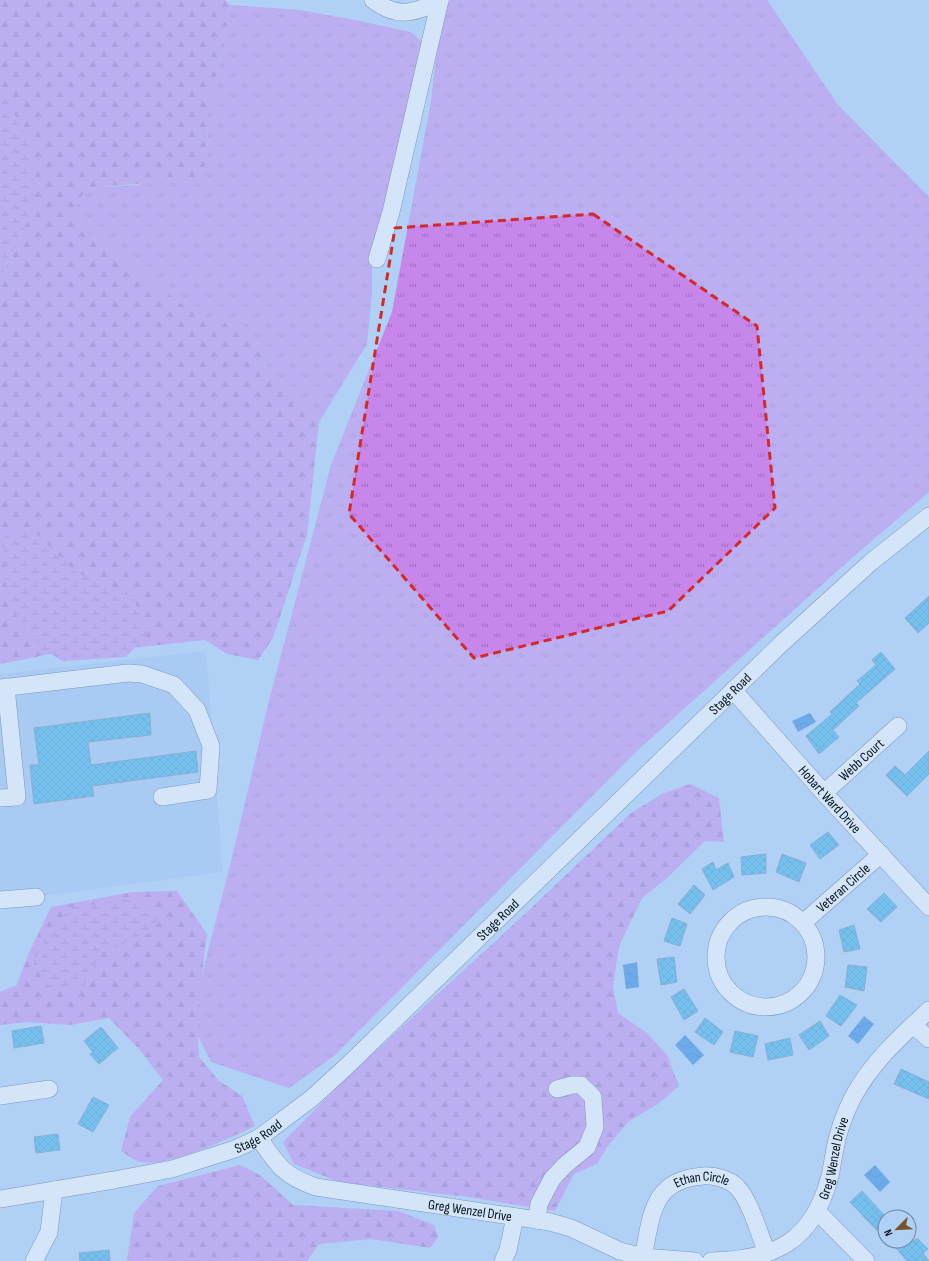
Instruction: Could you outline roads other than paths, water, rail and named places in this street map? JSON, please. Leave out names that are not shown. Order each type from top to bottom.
[{"type":"street","points":[[373,0],[387,10],[398,12],[413,11],[440,0]]},
{"type":"street","points":[[377,259],[391,212],[440,0]]},
{"type":"street","name":"Stage Road","points":[[0,1198],[172,1169],[213,1157],[259,1138],[312,1098],[347,1066],[733,690],[872,562],[929,516]]},
{"type":"street","points":[[0,798],[17,797],[3,687],[128,673],[142,674],[174,685],[197,710],[211,746],[208,790],[162,797]]},
{"type":"street","name":"Hobart Ward Drive","points":[[733,690],[824,793],[929,907]]},
{"type":"street","name":"Webb Court","points":[[824,793],[898,726]]},
{"type":"street","name":"Veteran Circle","points":[[804,922],[881,854]]},
{"type":"street","points":[[0,900],[36,897]]},
{"type":"street","points":[[762,907],[776,907],[797,916],[804,922],[812,940],[815,954],[815,965],[809,985],[790,1001],[776,1007],[760,1009],[744,1004],[734,998],[725,988],[717,972],[714,958],[717,941],[731,921],[740,914],[762,907]]},
{"type":"street","name":"Greg Wenzel Drive","points":[[712,1261],[734,1261],[767,1253],[790,1242],[802,1233],[818,1212],[830,1175],[842,1124],[853,1098],[866,1076],[882,1056],[929,1010]]},
{"type":"street","points":[[913,1025],[929,1039]]},
{"type":"street","points":[[537,1220],[540,1204],[552,1178],[564,1166],[587,1148],[595,1127],[593,1097],[581,1085],[572,1085],[557,1089]]},
{"type":"street","points":[[0,1096],[49,1088]]},
{"type":"street","name":"Greg Wenzel Drive","points":[[259,1138],[286,1173],[299,1181],[316,1187],[550,1222],[571,1228],[620,1251],[643,1257],[686,1261]]},
{"type":"street","name":"Ethan Circle","points":[[643,1257],[658,1198],[669,1186],[691,1177],[707,1175],[723,1178],[736,1186],[744,1197],[767,1253]]},
{"type":"street","points":[[34,1261],[49,1232],[54,1190]]},
{"type":"street","points":[[818,1212],[866,1261]]},
{"type":"street","points":[[503,1261],[508,1250],[515,1217]]},
{"type":"water","points":[[810,713],[816,722],[798,732],[792,721]]},
{"type":"water","points":[[637,962],[639,987],[626,989],[623,965]]},
{"type":"water","points":[[864,1016],[874,1024],[858,1044],[848,1036]]},
{"type":"water","points":[[685,1035],[704,1055],[693,1065],[675,1045]]},
{"type":"water","points":[[875,1165],[890,1182],[880,1192],[864,1175]]}]
